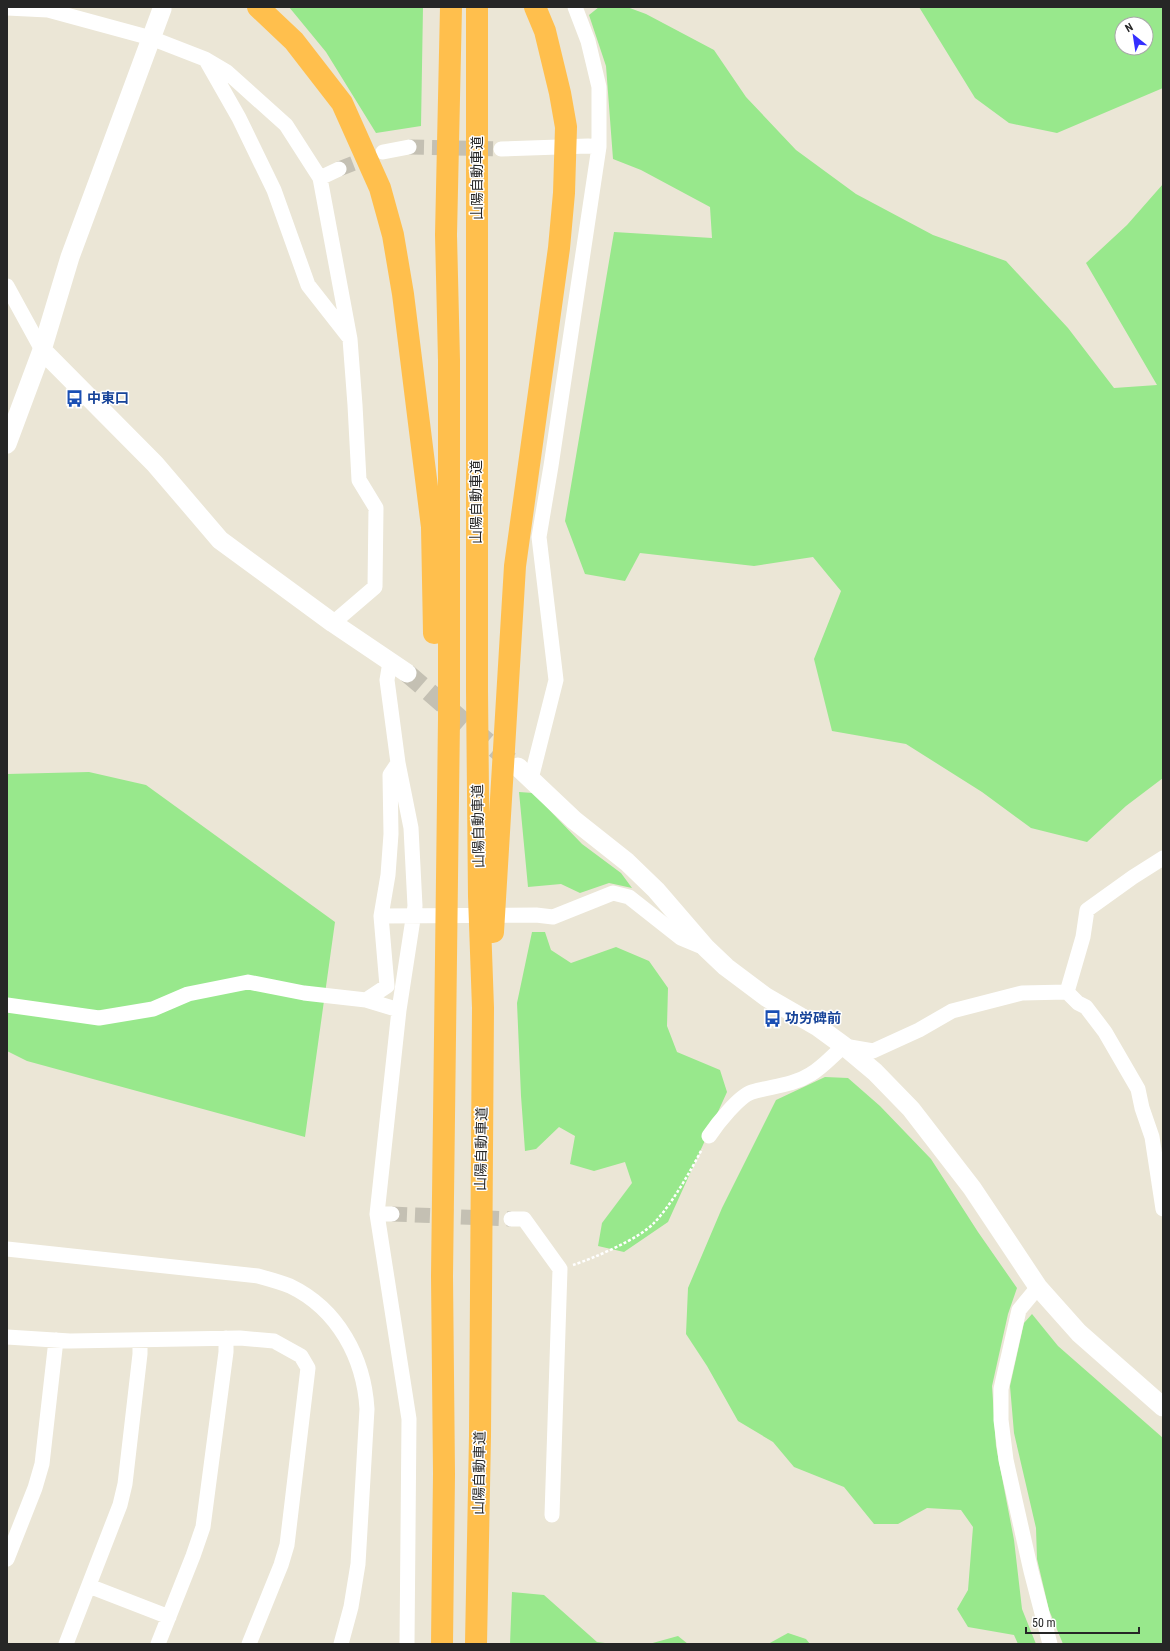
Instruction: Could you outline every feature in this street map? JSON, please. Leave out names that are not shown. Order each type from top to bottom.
[{"type":"highway","points":[[258,7],[294,41],[342,103],[380,188],[393,235],[403,294],[432,527],[438,788],[438,983],[442,1276]]},
{"type":"highway","name":"山陽自動車道","points":[[442,1644],[444,1474],[442,1276],[449,719],[449,360],[446,235],[451,7]]},
{"type":"highway","name":"山陽自動車道","points":[[476,1644],[480,1436],[483,1008],[479,896],[477,691],[477,7]]},
{"type":"highway","points":[[483,1008],[492,938],[515,566],[558,256],[564,193],[566,127],[560,93],[545,31],[535,7]]},
{"type":"street","points":[[575,7],[588,40],[599,87],[593,147],[553,458],[539,537],[556,680],[525,773],[574,820],[627,862],[656,890],[706,948],[726,966],[766,997],[818,1027],[875,1072],[911,1108],[972,1188],[1038,1287],[1079,1333],[1163,1407]]},
{"type":"street","points":[[7,8],[48,10],[151,38],[205,59],[227,72],[286,125],[320,178],[350,338],[359,480],[376,508],[375,587],[333,623]]},
{"type":"street","points":[[7,444],[42,350],[70,257],[162,9]]},
{"type":"street","points":[[205,59],[239,118],[274,190],[308,285],[350,338]]},
{"type":"street","points":[[383,152],[409,147]]},
{"type":"street","points":[[501,149],[593,147]]},
{"type":"street","points":[[320,178],[339,169]]},
{"type":"street","points":[[7,286],[42,350],[155,464],[220,540],[333,623],[407,673]]},
{"type":"street","points":[[390,662],[387,680],[398,763],[411,828],[415,906],[399,1010],[376,1214],[409,1419],[406,1644]]},
{"type":"street","points":[[366,1000],[387,986],[384,916],[392,834],[390,775],[398,763]]},
{"type":"street","points":[[1067,992],[1083,936],[1087,910],[1133,877],[1163,858]]},
{"type":"street","points":[[384,916],[536,915],[553,917],[613,893],[629,897],[680,938],[706,948]]},
{"type":"street","points":[[7,1005],[99,1018],[153,1009],[188,994],[248,982],[304,993],[366,1000],[399,1010]]},
{"type":"street","points":[[844,1046],[873,1052],[919,1030],[952,1011],[1022,993],[1067,992],[1078,1003],[1086,1007],[1105,1032],[1138,1089],[1142,1108],[1158,1135],[1163,1209]]},
{"type":"street","points":[[709,1136],[722,1118],[750,1092],[782,1086],[811,1074],[844,1046]]},
{"type":"street","points":[[376,1214],[392,1214]]},
{"type":"street","points":[[511,1219],[524,1219],[560,1269],[552,1515]]},
{"type":"street","points":[[7,1249],[258,1276],[280,1282],[300,1292],[323,1309],[338,1326],[350,1344],[357,1360],[366,1392],[367,1410],[358,1564],[351,1607],[341,1644]]},
{"type":"street","points":[[1038,1287],[1019,1310],[1001,1389],[1001,1420],[1007,1467],[1031,1571],[1050,1644]]},
{"type":"street","points":[[7,1337],[56,1340],[240,1338],[274,1341],[300,1356],[308,1368],[287,1545],[281,1565],[249,1644]]},
{"type":"street","points":[[158,1644],[203,1527],[226,1352],[226,1338]]},
{"type":"street","points":[[8,1556],[35,1488],[42,1464],[56,1340]]},
{"type":"street","points":[[66,1644],[120,1505],[125,1484],[140,1354],[140,1340]]},
{"type":"street","points":[[89,1586],[169,1617]]},
{"type":"path","points":[[560,1269],[608,1251],[633,1238],[654,1224],[690,1172],[709,1136]]},
{"type":"green space","points":[[289,7],[423,7],[421,126],[376,133],[326,52]]},
{"type":"green space","points":[[599,7],[627,7],[646,14],[714,50],[746,97],[796,150],[856,194],[933,235],[1006,261],[1068,328],[1114,388],[1157,385],[1086,263],[1127,225],[1163,184],[1163,778],[1126,806],[1087,842],[1031,828],[982,792],[906,744],[832,731],[814,659],[841,591],[813,557],[754,566],[640,553],[625,581],[585,574],[565,521],[614,232],[712,238],[710,207],[641,170],[613,159],[606,66],[589,15]]},
{"type":"green space","points":[[919,7],[1163,7],[1163,88],[1057,133],[1009,123],[975,98]]},
{"type":"green space","points":[[89,772],[146,785],[335,922],[305,1137],[27,1061],[7,1051],[7,774]]},
{"type":"green space","points":[[519,792],[533,793],[582,844],[621,873],[632,888],[609,883],[580,893],[561,884],[528,887]]},
{"type":"green space","points":[[532,932],[545,932],[551,950],[571,963],[616,947],[649,961],[668,988],[667,1026],[677,1052],[720,1070],[727,1092],[668,1222],[624,1252],[598,1246],[602,1223],[632,1183],[625,1162],[594,1171],[570,1164],[575,1136],[559,1127],[536,1149],[525,1151],[517,1003]]},
{"type":"green space","points":[[825,1077],[848,1078],[880,1106],[931,1159],[978,1232],[1017,1288],[1008,1314],[992,1386],[996,1446],[1014,1540],[1022,1609],[1036,1644],[1018,1644],[1014,1635],[968,1627],[957,1609],[968,1590],[973,1527],[961,1510],[927,1508],[898,1524],[874,1524],[844,1487],[794,1467],[773,1442],[738,1421],[707,1366],[686,1334],[688,1288],[722,1208],[776,1100]]},
{"type":"green space","points":[[1032,1314],[1058,1346],[1163,1438],[1163,1644],[1063,1644],[1049,1610],[1037,1559],[1036,1528],[1014,1433],[1010,1386],[1024,1323]]},
{"type":"green space","points":[[512,1592],[544,1595],[597,1642],[613,1644],[510,1644]]},
{"type":"green space","points":[[788,1633],[806,1639],[810,1644],[768,1644]]},
{"type":"green space","points":[[678,1636],[688,1644],[649,1644]]},
{"type":"tunnel","points":[[409,147],[501,149]]},
{"type":"tunnel","points":[[339,169],[375,155]]},
{"type":"tunnel","points":[[407,673],[512,763]]},
{"type":"tunnel","points":[[392,1214],[511,1219]]},
{"type":"place","name":"中東口","points":[[74,398]]},
{"type":"place","name":"功労碑前","points":[[772,1018]]}]
